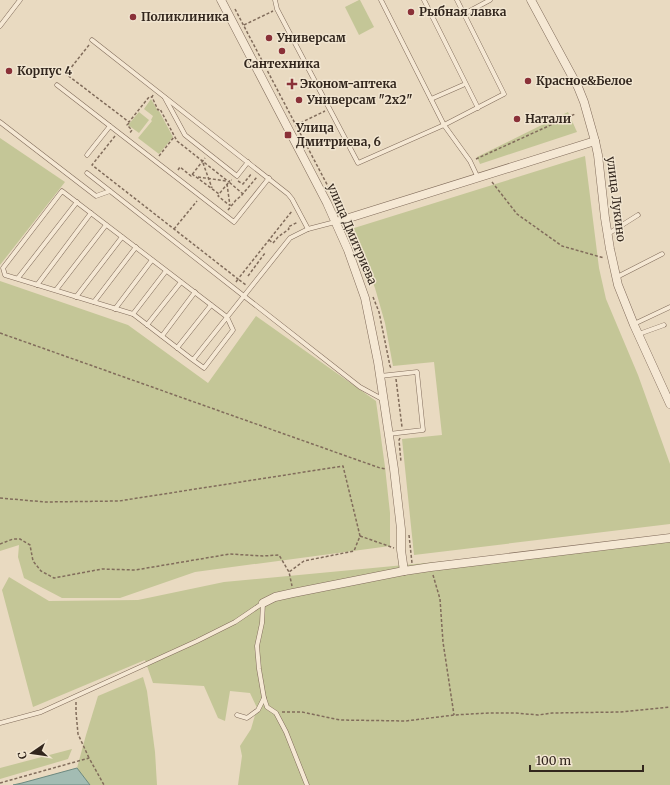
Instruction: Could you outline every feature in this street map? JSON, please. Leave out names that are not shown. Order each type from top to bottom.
[{"type":"street","name":"улица Дмитриева","points":[[221,0],[327,203],[348,250],[365,298],[384,399],[401,529],[401,550],[404,571]]},
{"type":"street","name":"улица Лукино","points":[[531,0],[584,102],[596,142],[610,249],[618,285],[638,334],[670,404]]},
{"type":"street","points":[[336,222],[596,142]]},
{"type":"street","points":[[263,604],[275,597],[404,571],[670,538]]},
{"type":"lane","points":[[0,26],[20,0]]},
{"type":"lane","points":[[275,0],[277,9],[358,164],[444,125],[504,94],[457,0]]},
{"type":"lane","points":[[381,0],[444,125],[470,161],[478,178]]},
{"type":"lane","points":[[424,0],[478,108]]},
{"type":"lane","points":[[464,14],[490,0]]},
{"type":"lane","points":[[91,42],[164,96],[288,194],[292,199],[306,230]]},
{"type":"lane","points":[[57,85],[234,222],[269,178]]},
{"type":"lane","points":[[431,99],[463,85]]},
{"type":"lane","points":[[164,96],[185,135],[191,140],[237,176],[248,162]]},
{"type":"lane","points":[[0,122],[96,196],[110,191]]},
{"type":"lane","points":[[87,155],[110,126]]},
{"type":"lane","points":[[86,173],[360,387],[384,399]]},
{"type":"lane","points":[[62,190],[91,213],[227,317],[233,330],[204,368],[133,314],[5,275],[3,268],[62,190]]},
{"type":"lane","points":[[18,278],[77,202]]},
{"type":"lane","points":[[37,284],[91,213]]},
{"type":"lane","points":[[608,234],[638,215]]},
{"type":"lane","points":[[193,360],[290,238],[306,230],[336,222]]},
{"type":"lane","points":[[56,290],[106,224]]},
{"type":"lane","points":[[76,297],[122,237]]},
{"type":"lane","points":[[94,302],[136,248]]},
{"type":"lane","points":[[617,277],[662,254]]},
{"type":"lane","points":[[115,309],[152,260]]},
{"type":"lane","points":[[133,314],[166,271]]},
{"type":"lane","points":[[147,325],[181,282]]},
{"type":"lane","points":[[162,336],[195,292]]},
{"type":"lane","points":[[177,348],[211,305]]},
{"type":"lane","points":[[634,324],[670,307]]},
{"type":"lane","points":[[638,334],[664,325]]},
{"type":"lane","points":[[380,376],[416,372],[423,430],[389,434]]},
{"type":"lane","points":[[0,723],[41,712],[197,641],[235,622],[263,604]]},
{"type":"lane","points":[[263,604],[262,623],[257,646],[264,698],[267,707],[276,713],[286,732],[307,785]]},
{"type":"lane","points":[[237,715],[248,718],[258,710],[264,698]]},
{"type":"path","points":[[234,6],[346,220]]},
{"type":"path","points":[[244,25],[277,9]]},
{"type":"path","points":[[91,42],[66,74],[129,122]]},
{"type":"path","points":[[129,134],[132,130],[127,125],[149,97],[152,97],[154,94]]},
{"type":"path","points":[[152,97],[158,110],[160,109],[177,141],[243,194]]},
{"type":"path","points":[[296,125],[330,109]]},
{"type":"path","points":[[470,161],[575,114]]},
{"type":"path","points":[[120,138],[116,135],[92,165],[250,288]]},
{"type":"path","points":[[155,161],[174,137]]},
{"type":"path","points":[[192,174],[202,162]]},
{"type":"path","points":[[202,162],[212,189]]},
{"type":"path","points":[[177,171],[180,167],[191,176],[192,174],[196,176],[219,194],[218,196],[230,206]]},
{"type":"path","points":[[219,194],[230,180],[236,180],[243,184],[253,172]]},
{"type":"path","points":[[196,176],[228,183]]},
{"type":"path","points":[[224,215],[230,206],[242,196],[258,176]]},
{"type":"path","points":[[492,182],[517,214],[562,246],[604,258]]},
{"type":"path","points":[[228,183],[230,206]]},
{"type":"path","points":[[174,229],[198,199]]},
{"type":"path","points":[[232,287],[293,209]]},
{"type":"path","points":[[269,240],[273,243],[280,235],[289,229],[288,227],[300,221],[306,230]]},
{"type":"path","points":[[276,231],[280,235]]},
{"type":"path","points":[[244,271],[248,275],[265,254]]},
{"type":"path","points":[[251,262],[256,265]]},
{"type":"path","points":[[0,333],[380,468],[394,469]]},
{"type":"path","points":[[0,498],[45,502],[119,501],[343,466],[360,536],[354,551],[304,561],[289,572]]},
{"type":"path","points":[[360,536],[401,550]]},
{"type":"path","points":[[0,544],[13,539],[20,539],[30,545],[33,561],[40,570],[54,578],[102,569],[135,570],[230,554],[263,556],[279,555],[289,572],[293,593]]},
{"type":"path","points":[[431,567],[440,599],[443,642],[454,715]]},
{"type":"path","points":[[82,693],[76,701],[78,734],[104,785]]},
{"type":"path","points":[[276,713],[302,712],[340,720],[355,721],[406,721],[454,715],[489,713],[538,715],[552,712],[620,712],[670,707]]},
{"type":"path","points":[[0,783],[89,758]]},
{"type":"green space","points":[[359,0],[374,27],[359,35],[345,7]]},
{"type":"green space","points":[[151,99],[173,137],[159,154],[138,138],[152,121],[153,116],[144,109]]},
{"type":"green space","points":[[139,112],[149,120],[139,133],[128,125]]},
{"type":"green space","points":[[568,112],[577,132],[480,164],[477,157]]},
{"type":"green space","points":[[0,138],[65,182],[0,265]]},
{"type":"green space","points":[[585,156],[599,268],[606,299],[638,375],[670,464],[670,524],[414,555],[402,439],[442,435],[434,362],[393,366],[385,323],[375,288],[351,229]]},
{"type":"green space","points":[[0,281],[128,325],[208,383],[256,316],[376,401],[390,513],[390,546],[195,572],[120,598],[62,598],[24,578],[18,557],[19,545],[0,551]]},
{"type":"green space","points":[[670,540],[670,785],[238,785],[242,756],[240,746],[251,729],[257,708],[250,693],[230,691],[225,721],[218,718],[204,686],[153,683],[145,660],[33,707],[2,590],[9,577],[49,601],[138,600],[224,582]]},
{"type":"green space","points":[[143,677],[147,691],[155,752],[157,785],[90,785],[77,768],[98,696]]},
{"type":"green space","points":[[72,749],[68,759],[0,779],[0,768]]},
{"type":"water","points":[[77,768],[90,785],[13,785],[22,783]]},
{"type":"place","name":"Рыбная лавка","points":[[411,12]]},
{"type":"place","name":"Поликлиника","points":[[133,17]]},
{"type":"place","name":"Универсам","points":[[269,38]]},
{"type":"place","name":"Сантехника","points":[[282,51]]},
{"type":"place","name":"Корпус 4","points":[[9,71]]},
{"type":"place","name":"Красное&Белое","points":[[528,81]]},
{"type":"place","name":"Эконом-аптека","points":[[292,84]]},
{"type":"place","name":"Универсам \"2x2\"","points":[[299,100]]},
{"type":"place","name":"Натали","points":[[517,119]]},
{"type":"place","name":"Улица Дмитриева, 6","points":[[288,135]]}]
